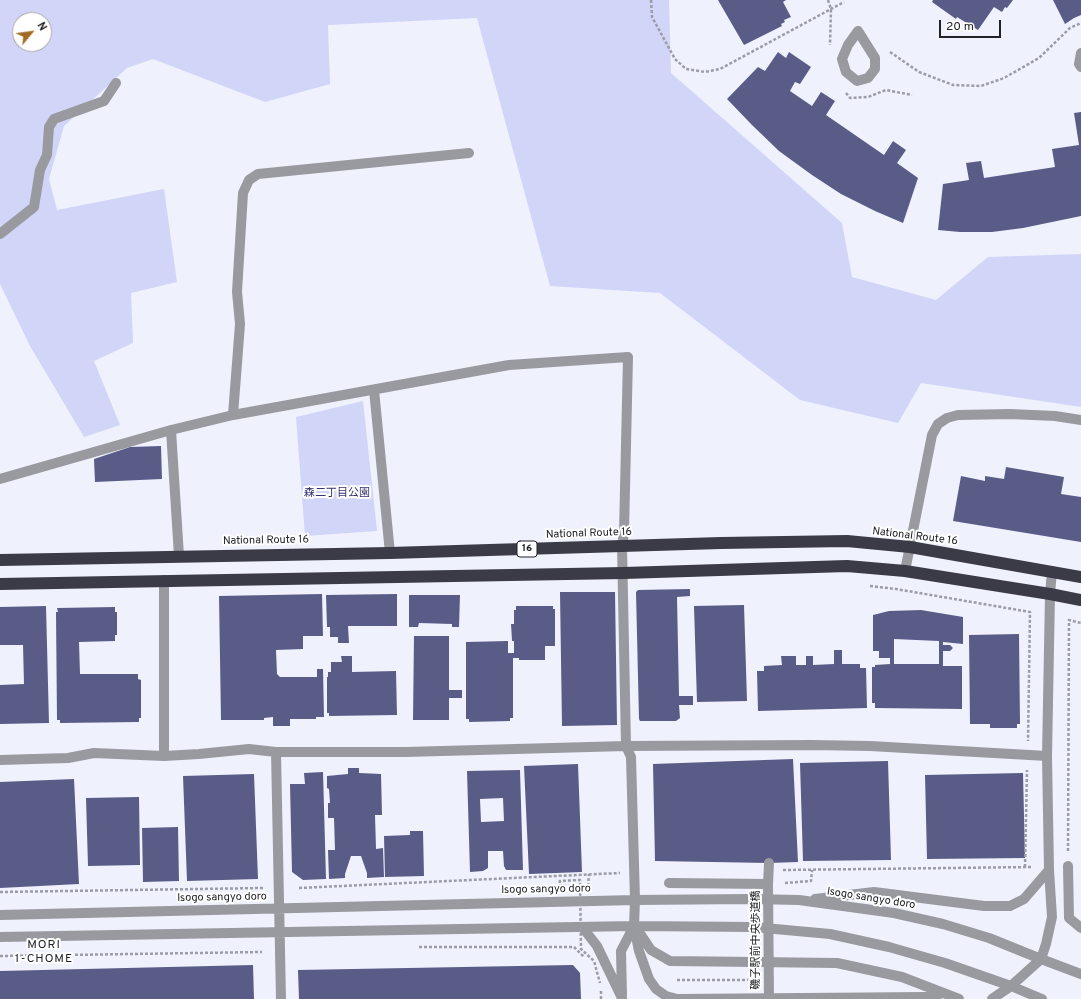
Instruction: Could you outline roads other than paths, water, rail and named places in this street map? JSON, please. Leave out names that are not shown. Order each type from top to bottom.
[{"type":"highway","name":"National Route 16","points":[[0,560],[390,553],[847,541],[910,547],[1081,576]]},
{"type":"highway","points":[[0,584],[624,573],[847,566],[905,571],[1081,600]]},
{"type":"street","points":[[858,30],[874,58],[875,69],[868,78],[857,81],[846,72],[842,59],[848,45],[858,30]]},
{"type":"street","points":[[1081,53],[1079,64],[1081,67]]},
{"type":"street","points":[[0,234],[34,207],[40,170],[47,155],[49,127],[54,120],[104,101],[116,83]]},
{"type":"street","points":[[233,415],[240,324],[237,292],[243,193],[249,180],[258,174],[469,153]]},
{"type":"street","points":[[0,479],[172,430],[233,415],[509,365],[628,357],[624,533],[622,546],[624,573],[626,746],[631,758],[635,900],[634,926],[639,951],[649,979],[656,989],[666,996],[677,999],[926,997],[937,999]]},
{"type":"street","points":[[374,390],[390,553]]},
{"type":"street","points":[[905,571],[932,435],[938,424],[947,418],[958,415],[1010,414],[1055,416],[1081,420]]},
{"type":"street","points":[[172,430],[178,556]]},
{"type":"street","points":[[992,999],[1011,986],[1041,959],[1052,917],[1049,870],[1047,756],[1050,594],[1052,571]]},
{"type":"street","points":[[164,580],[164,756]]},
{"type":"street","points":[[0,760],[68,758],[94,753],[164,756],[249,749],[276,752],[405,752],[626,746],[811,745],[870,746],[1047,756]]},
{"type":"street","points":[[276,752],[281,999]]},
{"type":"street","points":[[768,884],[769,863]]},
{"type":"street","points":[[1068,866],[1069,918],[1081,928]]},
{"type":"street","points":[[799,900],[874,892],[984,906],[1010,906],[1024,899],[1049,870]]},
{"type":"street","name":"磯子駅前中央歩道橋","points":[[669,883],[768,884],[769,999]]},
{"type":"street","name":"Isogo sangyo doro","points":[[0,914],[635,900],[799,900],[894,913],[943,924],[989,938],[1081,974]]},
{"type":"street","points":[[622,998],[622,951],[634,926]]},
{"type":"street","points":[[634,926],[650,950],[670,961],[837,963],[902,977],[959,999]]},
{"type":"street","points":[[0,937],[634,926],[753,927],[830,934],[903,951],[945,963],[1011,986],[1042,999]]},
{"type":"street","points":[[584,928],[597,946],[622,998]]},
{"type":"street","points":[[1009,999],[1011,986]]},
{"type":"district","name":"MORI 1-CHOME","points":[[44,953]]},
{"type":"park label","name":"森二丁目公園","points":[[337,494]]}]
